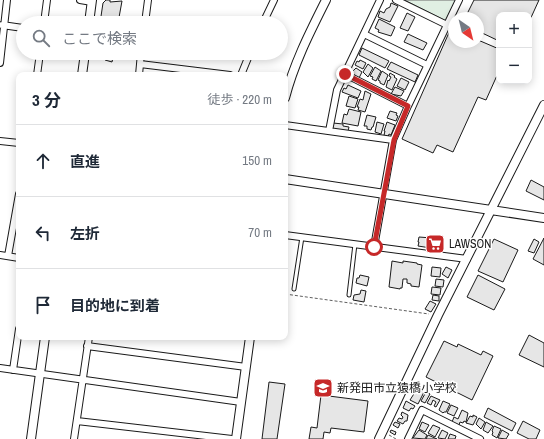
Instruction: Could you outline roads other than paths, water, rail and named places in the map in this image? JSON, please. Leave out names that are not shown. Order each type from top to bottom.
[{"type":"street","points":[[0,63],[2,25],[8,0]]},
{"type":"street","points":[[45,16],[47,0]]},
{"type":"street","points":[[80,0],[92,1],[90,16]]},
{"type":"street","points":[[146,16],[148,0]]},
{"type":"street","points":[[266,16],[274,0]]},
{"type":"street","points":[[288,87],[302,50],[326,0]]},
{"type":"street","points":[[329,131],[338,90],[380,0]]},
{"type":"street","points":[[396,0],[447,25]]},
{"type":"street","points":[[374,247],[394,140],[427,65],[459,0]]},
{"type":"street","points":[[2,25],[16,27]]},
{"type":"street","points":[[364,34],[427,65]]},
{"type":"street","points":[[37,72],[39,60]]},
{"type":"street","points":[[82,72],[84,60]]},
{"type":"street","points":[[139,72],[140,60]]},
{"type":"street","points":[[242,72],[247,60]]},
{"type":"street","points":[[140,64],[205,72]]},
{"type":"street","points":[[345,74],[408,106]]},
{"type":"street","points":[[379,439],[438,315],[544,104]]},
{"type":"street","points":[[288,125],[394,140]]},
{"type":"street","points":[[0,141],[16,143]]},
{"type":"street","points":[[288,179],[544,218]]},
{"type":"street","points":[[8,256],[16,211]]},
{"type":"street","points":[[288,235],[466,259]]},
{"type":"street","points":[[0,255],[16,257]]},
{"type":"street","points":[[13,370],[17,340]]},
{"type":"street","points":[[31,439],[45,340]]},
{"type":"street","points":[[74,439],[88,340]]},
{"type":"street","points":[[236,439],[250,340]]},
{"type":"street","points":[[87,346],[246,367]]},
{"type":"street","points":[[0,368],[240,402]]},
{"type":"street","points":[[408,439],[422,410],[480,439]]},
{"type":"street","points":[[77,421],[232,439]]},
{"type":"lane","points":[[294,289],[302,237]]},
{"type":"lane","points":[[349,295],[355,244]]},
{"type":"place","name":"LAWSON","points":[[435,244]]},
{"type":"place","name":"新発田市立猿橋小学校","points":[[323,388]]}]
